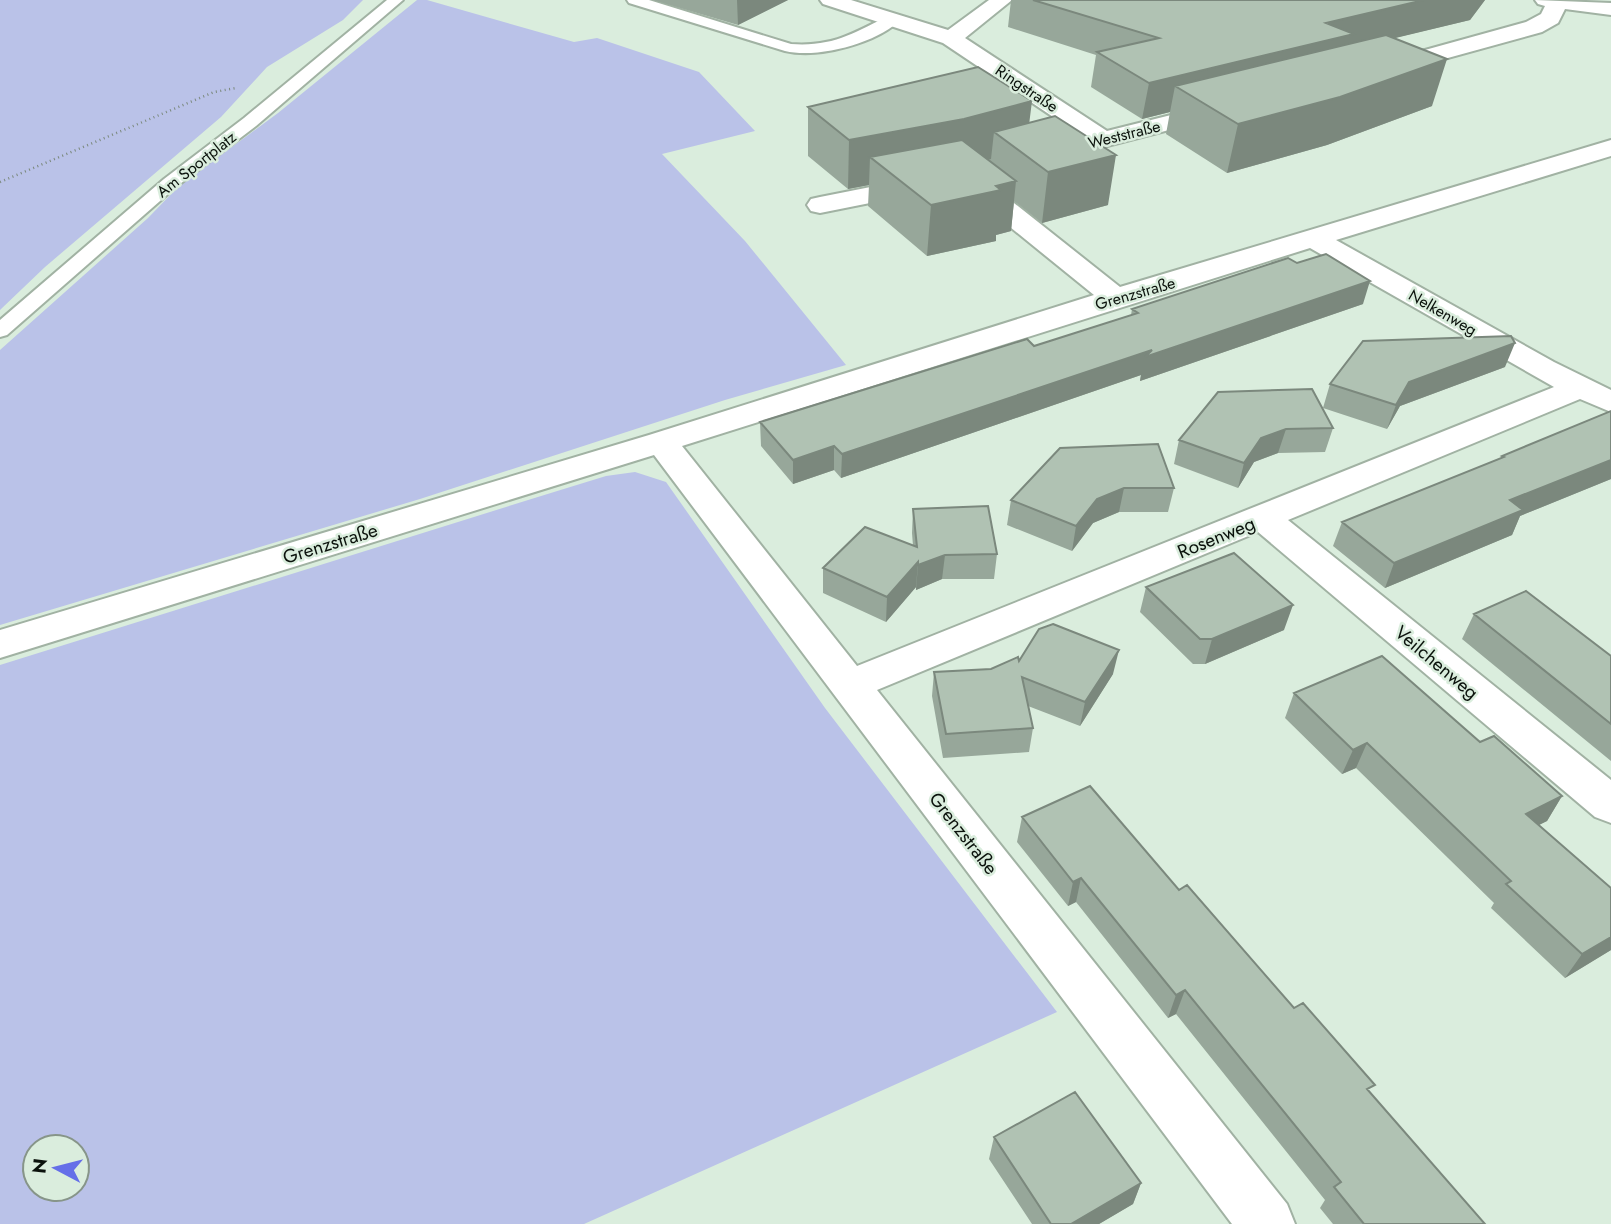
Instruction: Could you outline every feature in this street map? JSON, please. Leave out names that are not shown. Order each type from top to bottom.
[{"type":"street","name":"Ringstraße","points":[[830,0],[895,18],[951,38],[1102,139]]},
{"type":"street","points":[[951,38],[1002,0]]},
{"type":"street","points":[[1367,73],[1534,27],[1550,18],[1551,1],[1611,9]]},
{"type":"street","name":"Weststraße","points":[[1014,163],[1234,106]]},
{"type":"street","name":"Grenzstraße","points":[[0,644],[661,442],[1115,298],[1611,148]]},
{"type":"street","points":[[820,205],[976,173],[1115,298]]},
{"type":"street","name":"Nelkenweg","points":[[1314,239],[1543,369],[1597,394]]},
{"type":"street","name":"Rosenweg","points":[[849,685],[1263,518],[1597,394]]},
{"type":"street","name":"Grenzstraße","points":[[661,442],[1267,1224]]},
{"type":"street","name":"Veilchenweg","points":[[1263,518],[1611,805]]},
{"type":"lane","name":"Am Sportplatz","points":[[0,331],[170,183],[250,122],[396,0]]},
{"type":"lane","points":[[634,0],[790,48],[816,51],[838,48],[895,18]]},
{"type":"path","points":[[0,183],[197,99]]},
{"type":"shaded area","points":[[0,0],[363,0],[343,20],[267,67],[221,117],[45,267],[0,310]]},
{"type":"shaded area","points":[[417,0],[427,0],[574,42],[597,38],[699,72],[755,131],[662,154],[745,241],[846,365],[725,400],[420,499],[0,625],[0,350],[148,218],[179,186],[278,113]]},
{"type":"shaded area","points":[[635,472],[666,482],[825,708],[1057,1012],[584,1224],[0,1224],[0,665],[606,476]]},
{"type":"building","points":[[1033,0],[1424,0],[1326,23],[1354,34],[1149,83],[1097,52],[1159,38]]},
{"type":"building","points":[[1386,35],[1447,59],[1340,97],[1238,124],[1175,86]]},
{"type":"building","points":[[978,67],[1032,101],[964,119],[849,140],[808,107]]},
{"type":"building","points":[[1055,116],[1116,155],[1048,172],[994,132]]},
{"type":"building","points":[[962,140],[1016,181],[996,186],[1001,190],[931,205],[870,157]]},
{"type":"building","points":[[1326,254],[1370,281],[1145,357],[1152,350],[842,454],[834,446],[793,460],[760,422],[1027,339],[1034,346],[1138,313],[1132,309],[1288,258],[1297,263]]},
{"type":"building","points":[[1511,336],[1515,343],[1409,382],[1396,405],[1330,384],[1363,341]]},
{"type":"building","points":[[1312,389],[1333,428],[1286,429],[1261,438],[1244,463],[1179,440],[1218,392]]},
{"type":"building","points":[[1611,411],[1611,460],[1510,500],[1523,510],[1394,563],[1342,522],[1504,457],[1502,456]]},
{"type":"building","points":[[1158,444],[1174,488],[1124,488],[1097,499],[1076,526],[1011,500],[1060,448]]},
{"type":"building","points":[[988,506],[997,554],[945,555],[918,565],[918,562],[887,597],[823,568],[865,527],[917,547],[913,509]]},
{"type":"building","points":[[1234,553],[1293,605],[1212,639],[1200,639],[1146,587]]},
{"type":"building","points":[[1526,591],[1611,656],[1611,724],[1474,614]]},
{"type":"building","points":[[1053,624],[1119,650],[1085,702],[1022,677],[1033,728],[946,734],[934,672],[991,669],[1018,657],[1019,661],[1039,629]]},
{"type":"building","points":[[1382,656],[1480,742],[1494,736],[1562,796],[1526,814],[1611,888],[1611,937],[1582,954],[1506,884],[1511,881],[1367,743],[1353,750],[1294,693]]},
{"type":"building","points":[[1090,786],[1179,890],[1187,885],[1294,1008],[1303,1003],[1375,1085],[1367,1089],[1485,1224],[1364,1224],[1334,1187],[1341,1182],[1185,990],[1176,995],[1081,878],[1073,882],[1022,817]]},
{"type":"building","points":[[1075,1092],[1141,1183],[1071,1224],[1051,1224],[994,1137]]}]
